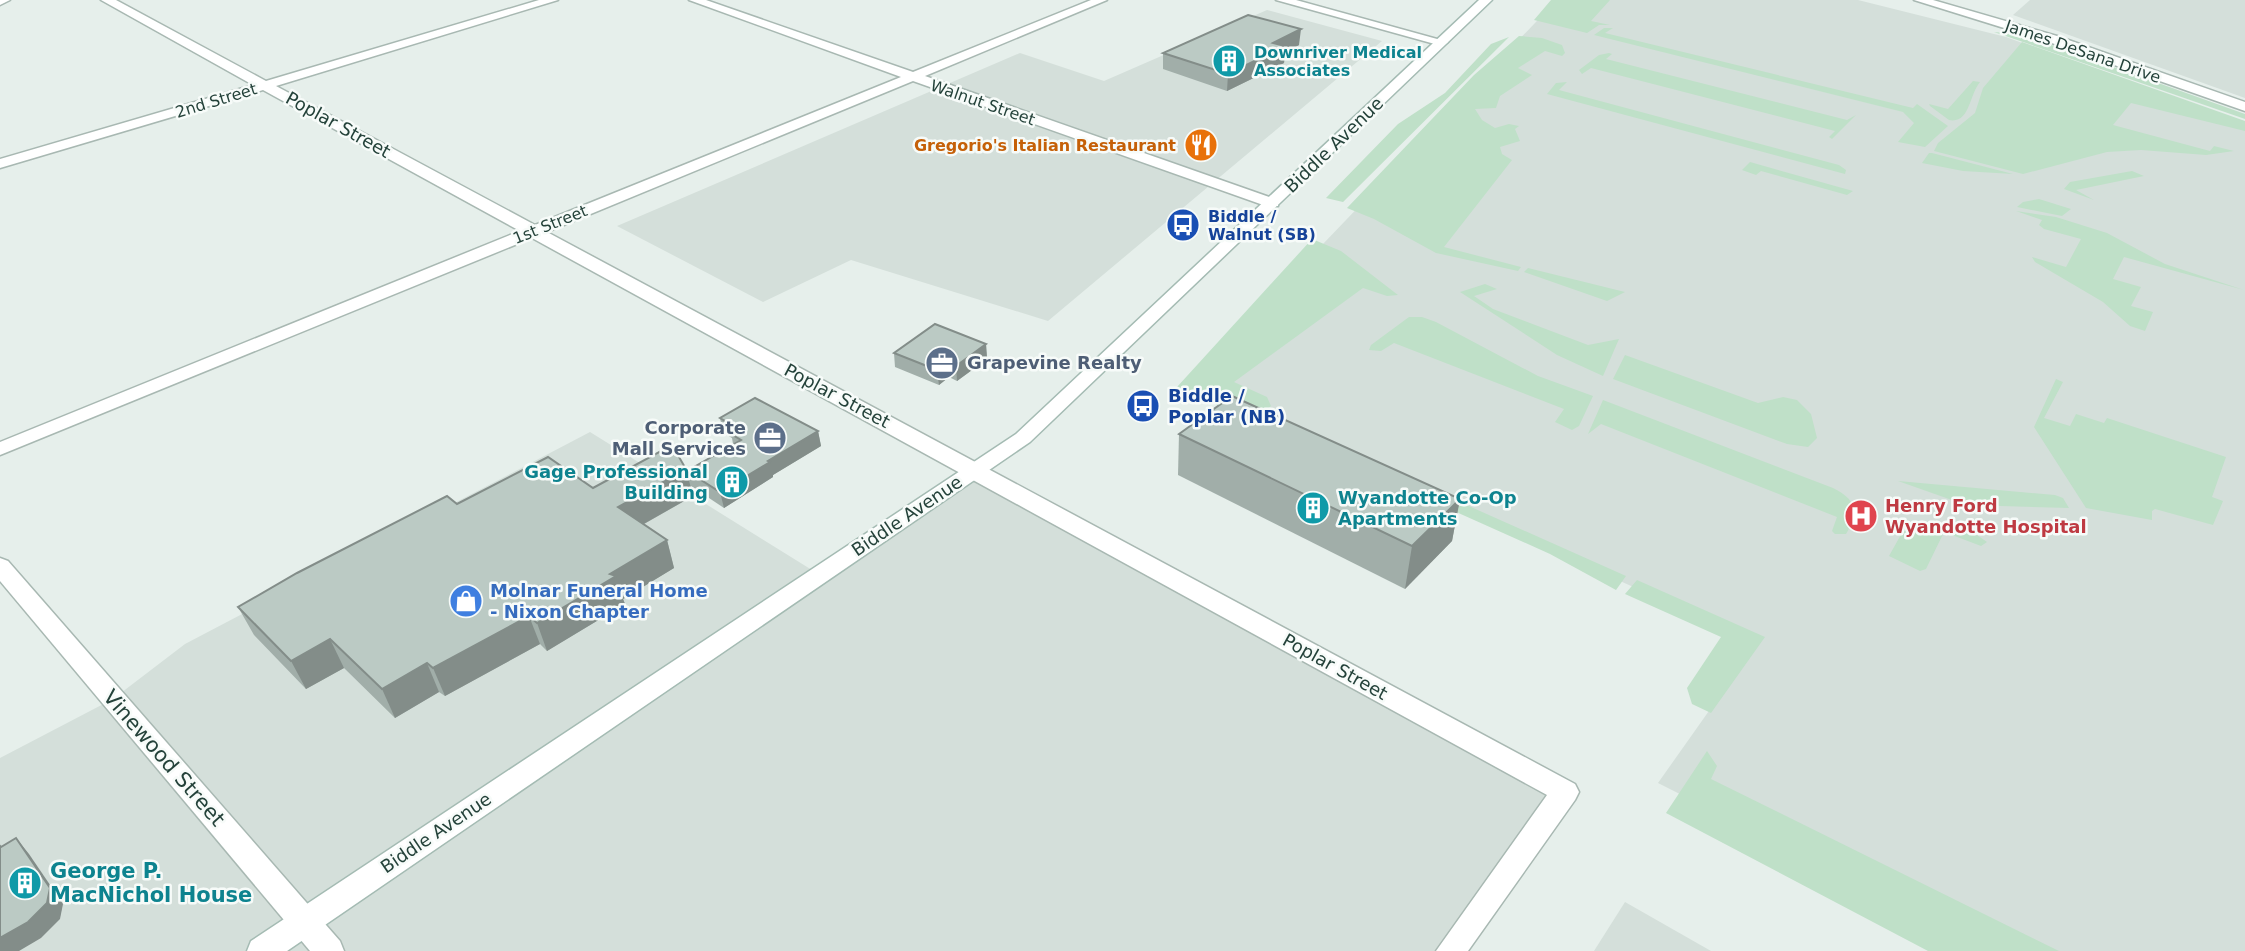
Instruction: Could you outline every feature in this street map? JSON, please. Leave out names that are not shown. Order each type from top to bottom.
[{"type":"street","name":"Poplar Street","points":[[107,0],[1565,792],[1451,951]]},
{"type":"street","name":"2nd Street","points":[[0,164],[552,0]]},
{"type":"street","name":"Walnut Street","points":[[695,0],[1272,204]]},
{"type":"street","name":"1st Street","points":[[0,449],[1101,0]]},
{"type":"street","points":[[1282,0],[1442,42]]},
{"type":"street","name":"Biddle Avenue","points":[[262,951],[1023,438],[1486,0]]},
{"type":"street","name":"James DeSana Drive","points":[[1920,0],[2053,39],[2245,107]]},
{"type":"street","name":"Vinewood Street","points":[[0,566],[329,951]]},
{"type":"shaded area","name":"Henry Ford Wyandotte Hospital","points":[[1557,0],[1858,0],[2006,37],[2245,125],[2245,951],[1991,951],[1658,783],[1757,643],[1196,389],[1276,293]]},
{"type":"shaded area","points":[[2030,0],[2245,0],[2245,98],[2013,15]]},
{"type":"shaded area","points":[[1267,10],[1382,41],[1048,321],[851,260],[763,302],[617,226],[1020,53],[1104,81]]},
{"type":"shaded area","points":[[590,432],[820,575],[975,471],[1565,792],[1451,951],[0,951],[0,758],[113,699],[185,644]]},
{"type":"shaded area","points":[[1625,902],[1711,951],[1594,951]]},
{"type":"green space","points":[[1551,0],[1610,0],[1591,21],[1610,25],[1599,25],[1587,33],[1534,20]]},
{"type":"green space","points":[[1604,28],[1613,28],[1605,33],[1913,108],[1917,104],[1948,126],[1925,147],[1898,142],[1914,123],[1903,112],[1594,35]]},
{"type":"green space","points":[[1994,32],[2015,34],[2049,44],[2245,114],[2245,119]]},
{"type":"green space","points":[[1519,36],[1542,38],[1562,45],[1565,53],[1562,56],[1545,51],[1518,68],[1532,75],[1500,96],[1496,108],[1475,109],[1482,120],[1495,128],[1509,124],[1519,126],[1515,129],[1520,141],[1500,147],[1502,154],[1512,160],[1444,247],[1521,267],[1518,271],[1436,253],[1374,219],[1347,208],[1474,75]]},
{"type":"green space","points":[[1509,37],[1343,202],[1326,198],[1398,124],[1445,93],[1491,44]]},
{"type":"green space","points":[[2022,42],[2245,121],[2245,131],[2131,103],[2113,125],[2210,151],[2214,146],[2234,151],[2206,155],[2141,150],[2107,152],[2023,174],[1934,151],[1938,143],[1975,113],[1983,88]]},
{"type":"green space","points":[[1612,54],[1606,59],[1847,120],[1856,115],[1832,139],[1829,137],[1835,131],[1591,68],[1582,74],[1579,70],[1599,55]]},
{"type":"green space","points":[[1973,81],[1980,82],[1961,118],[1949,120],[1930,106],[1929,104],[1948,109]]},
{"type":"green space","points":[[1567,82],[1559,90],[1839,165],[1846,170],[1845,174],[1547,94],[1556,83]]},
{"type":"green space","points":[[1929,153],[2013,174],[1963,171],[1922,163]]},
{"type":"green space","points":[[1750,162],[1853,191],[1847,195],[1761,171],[1756,175],[1742,170]]},
{"type":"green space","points":[[2132,171],[2144,176],[2076,190],[2094,200],[2064,189],[2070,182]]},
{"type":"green space","points":[[2039,199],[2071,209],[2062,216],[2017,207],[2023,202]]},
{"type":"green space","points":[[2016,211],[2056,217],[2107,233],[2165,264],[2244,290],[2124,257],[2113,279],[2141,287],[2131,306],[2153,312],[2145,331],[2130,326],[2103,302],[2035,262],[2032,257],[2066,267],[2081,239],[2044,229],[2039,225],[2042,220]]},
{"type":"green space","points":[[1312,239],[1341,251],[1398,295],[1387,296],[1363,288],[1234,382],[1267,397],[1271,406],[1262,414],[1626,576],[1616,590],[1550,554],[1177,387]]},
{"type":"green space","points":[[1528,268],[1625,292],[1607,301],[1524,272]]},
{"type":"green space","points":[[1485,284],[1497,289],[1474,296],[1493,309],[1588,345],[1619,339],[1603,376],[1557,355],[1460,292]]},
{"type":"green space","points":[[1409,317],[1422,317],[1436,322],[1538,376],[1593,396],[1579,426],[1572,430],[1555,422],[1564,409],[1394,343],[1381,351],[1369,350],[1371,345]]},
{"type":"green space","points":[[1625,355],[1758,403],[1783,397],[1797,400],[1811,414],[1817,438],[1808,447],[1787,444],[1613,379]]},
{"type":"green space","points":[[2056,379],[2063,382],[2044,418],[2070,426],[2076,414],[2104,423],[2107,418],[2226,457],[2212,497],[2223,501],[2213,525],[2155,509],[2152,511],[2152,520],[2086,508],[2034,427]]},
{"type":"green space","points":[[1603,400],[1833,488],[1847,497],[1853,507],[1853,519],[1846,534],[1835,534],[1832,531],[1837,517],[1601,424],[1588,434]]},
{"type":"green space","points":[[1898,481],[2055,495],[2063,498],[2069,508],[1966,505]]},
{"type":"green space","points":[[1935,525],[1974,533],[1987,542],[1981,546],[1944,532],[1926,569],[1920,571],[1889,556],[1903,531]]},
{"type":"green space","points":[[1637,580],[1765,637],[1711,713],[1692,704],[1687,688],[1721,637],[1625,594]]},
{"type":"green space","points":[[1707,751],[1717,766],[1711,779],[2059,951],[1928,951],[1666,813]]},
{"type":"building","points":[[1248,15],[1301,29],[1273,43],[1285,46],[1228,74],[1163,53]]},
{"type":"building","points":[[935,324],[986,344],[956,366],[947,363],[937,370],[894,353]]},
{"type":"building","points":[[1232,396],[1460,499],[1412,546],[1179,434]]},
{"type":"building","points":[[755,398],[818,431],[720,492],[687,471],[741,440],[731,434],[739,429],[720,418]]},
{"type":"building","name":"Molnar Funeral Home - Nixon Chapter","points":[[672,445],[686,469],[618,507],[667,540],[610,574],[616,576],[537,623],[529,616],[433,668],[427,663],[382,689],[330,639],[291,661],[238,607],[297,573],[447,496],[457,504],[548,457],[593,488]]},
{"type":"building","name":"George P. MacNichol House","points":[[16,838],[50,888],[47,903],[28,922],[0,938],[0,846]]},
{"type":"place","name":"Downriver Medical Associates","points":[[1229,61]]},
{"type":"place","name":"Gregorio's Italian Restaurant","points":[[1201,145]]},
{"type":"place","name":"Biddle / Walnut (SB)","points":[[1183,225]]},
{"type":"place","name":"Grapevine Realty","points":[[942,363]]},
{"type":"place","name":"Biddle / Poplar (NB)","points":[[1143,406]]},
{"type":"place","name":"Corporate Mall Services","points":[[770,438]]},
{"type":"place","name":"Gage Professional Building","points":[[732,482]]},
{"type":"place","name":"Wyandotte Co-Op Apartments","points":[[1313,508]]},
{"type":"place","name":"Henry Ford Wyandotte Hospital","points":[[1861,516]]},
{"type":"place","name":"Molnar Funeral Home - Nixon Chapter","points":[[466,601]]},
{"type":"place","name":"George P. MacNichol House","points":[[25,883]]}]
